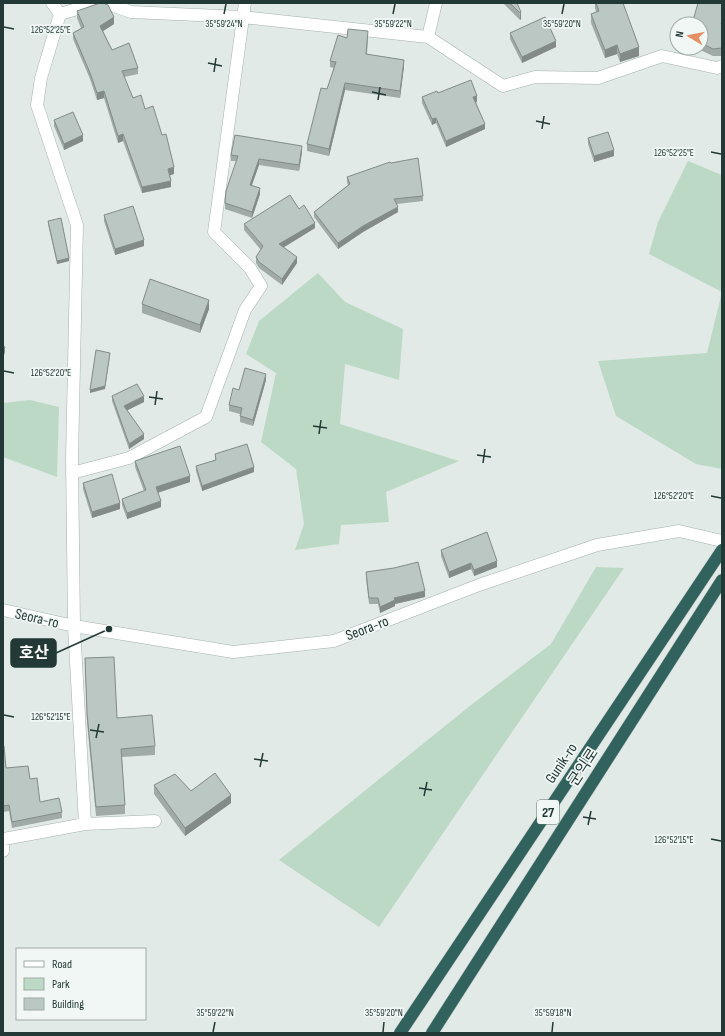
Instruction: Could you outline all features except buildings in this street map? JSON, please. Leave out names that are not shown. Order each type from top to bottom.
[{"type":"highway","name":"Gunik-ro","points":[[400,1033],[722,550]]},
{"type":"highway","name":"군익로","points":[[432,1033],[719,584]]},
{"type":"street","points":[[52,3],[60,14]]},
{"type":"street","points":[[60,14],[98,3]]},
{"type":"street","points":[[106,3],[131,12],[242,17],[428,37],[503,86],[535,77],[598,78],[662,56],[717,68],[722,66]]},
{"type":"street","points":[[72,473],[129,458],[206,417],[245,310],[261,286],[250,268],[214,232],[245,3]]},
{"type":"street","points":[[428,37],[436,3]]},
{"type":"street","points":[[60,14],[41,78],[37,105],[77,225],[72,452],[74,626],[85,824]]},
{"type":"street","name":"Seora-ro","points":[[3,610],[74,626],[233,652],[334,641],[479,585],[596,545],[679,532],[722,541]]},
{"type":"street","points":[[3,851],[4,839],[85,824],[155,821]]},
{"type":"green space","points":[[688,161],[722,175],[722,292],[649,254],[658,222]]},
{"type":"green space","points":[[318,273],[345,302],[403,329],[399,380],[345,364],[340,424],[459,461],[386,492],[389,522],[341,525],[339,544],[295,550],[304,524],[296,469],[261,442],[276,373],[246,354],[259,321]]},
{"type":"green space","points":[[722,292],[722,469],[696,464],[616,416],[598,361],[707,353]]},
{"type":"green space","points":[[30,400],[59,407],[57,477],[3,457],[3,403]]},
{"type":"green space","points":[[596,567],[624,568],[379,927],[279,860],[471,705],[551,644]]},
{"type":"place","name":"호산","points":[[109,629]]}]
